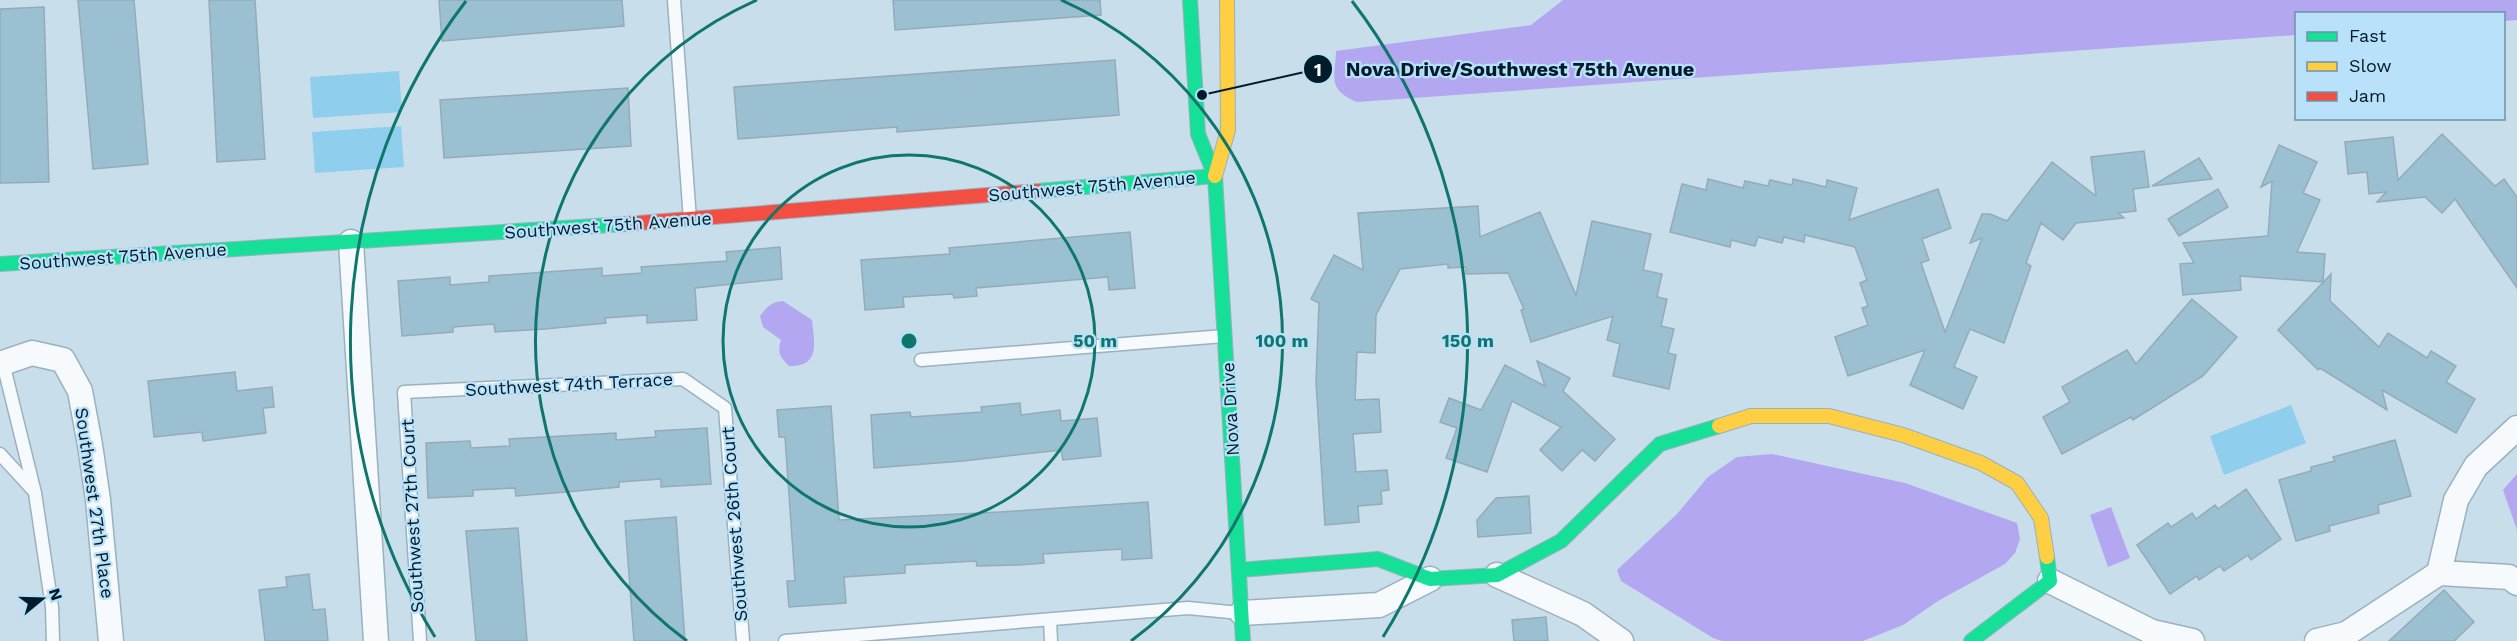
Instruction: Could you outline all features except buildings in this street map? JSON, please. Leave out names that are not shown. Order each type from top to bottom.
[{"type":"street","name":"Nova Drive","points":[[1190,0],[1198,134],[1215,176],[1243,641]]},
{"type":"street","name":"Nova Drive","points":[[1215,176],[1228,130],[1227,0]]},
{"type":"street","name":"Southwest 75th Avenue","points":[[0,264],[690,220],[1215,176]]},
{"type":"street","points":[[351,242],[376,641]]},
{"type":"street","name":"Southwest 27th Place","points":[[2,363],[32,354],[63,360],[80,391],[98,500],[111,641]]},
{"type":"street","points":[[1242,613],[1379,605],[1431,579],[1497,575],[1561,541],[1659,444],[1751,416],[1829,416],[1903,435],[1981,463],[2017,483],[2041,518],[2049,581]]},
{"type":"street","points":[[2439,573],[2456,500],[2476,466],[2517,428]]},
{"type":"street","points":[[1239,570],[1378,559],[1431,579]]},
{"type":"street","points":[[2317,641],[2346,634],[2439,573],[2509,577],[2517,583]]},
{"type":"street","points":[[1497,575],[1583,614],[1621,641]]},
{"type":"street","points":[[1971,641],[2013,611],[2049,581]]},
{"type":"street","points":[[2049,581],[2152,632],[2192,641]]},
{"type":"lane","points":[[674,0],[690,220]]},
{"type":"lane","points":[[921,360],[1225,336]]},
{"type":"lane","points":[[2,363],[35,493],[52,607],[53,641]]},
{"type":"lane","name":"Southwest 74th Terrace","points":[[404,392],[683,379],[725,408]]},
{"type":"lane","name":"Southwest 27th Court","points":[[404,392],[420,641]]},
{"type":"lane","name":"Southwest 26th Court","points":[[725,408],[743,641]]},
{"type":"lane","points":[[0,454],[35,493]]},
{"type":"lane","points":[[784,641],[1188,608],[1242,613]]},
{"type":"lane","points":[[1050,620],[1051,641]]},
{"type":"shaded area","points":[[1563,0],[2517,0],[2517,20],[2505,21],[2505,12],[2295,12],[2295,35],[1357,102],[1341,92],[1335,82],[1336,51],[1531,25]]},
{"type":"shaded area","points":[[399,71],[402,112],[313,118],[310,77]]},
{"type":"shaded area","points":[[401,126],[404,167],[315,173],[312,132]]},
{"type":"shaded area","points":[[783,301],[812,320],[813,352],[811,358],[799,365],[789,366],[783,360],[779,351],[781,340],[763,327],[760,316],[775,302]]},
{"type":"shaded area","points":[[2291,405],[2306,443],[2224,475],[2210,436]]},
{"type":"shaded area","points":[[1772,454],[1905,483],[2017,523],[2020,539],[2015,553],[2005,564],[1938,601],[1903,625],[1863,641],[1722,641],[1713,638],[1621,581],[1617,570],[1677,514],[1708,477],[1737,457]]},
{"type":"shaded area","points":[[2517,474],[2517,530],[2503,490]]},
{"type":"shaded area","points":[[2111,507],[2130,558],[2108,567],[2090,515]]},
{"type":"traffic: fast","points":[[1190,0],[1198,134],[1215,176],[1243,641]]},
{"type":"traffic: fast","points":[[1038,191],[1215,176]]},
{"type":"traffic: fast","points":[[0,264],[626,224]]},
{"type":"traffic: fast","points":[[1239,570],[1378,559],[1430,579],[1497,575],[1561,541],[1660,444],[1719,426]]},
{"type":"traffic: fast","points":[[1971,641],[2050,581],[2047,557]]},
{"type":"traffic: slow","points":[[1215,176],[1228,130],[1227,0]]},
{"type":"traffic: slow","points":[[1719,426],[1751,416],[1829,416],[1903,435],[1981,463],[2017,483],[2041,518],[2047,557]]},
{"type":"traffic: jam","points":[[626,224],[1038,191]]},
{"type":"place","name":"Nova Drive/Southwest 75th Avenue","points":[[1202,95]]}]
